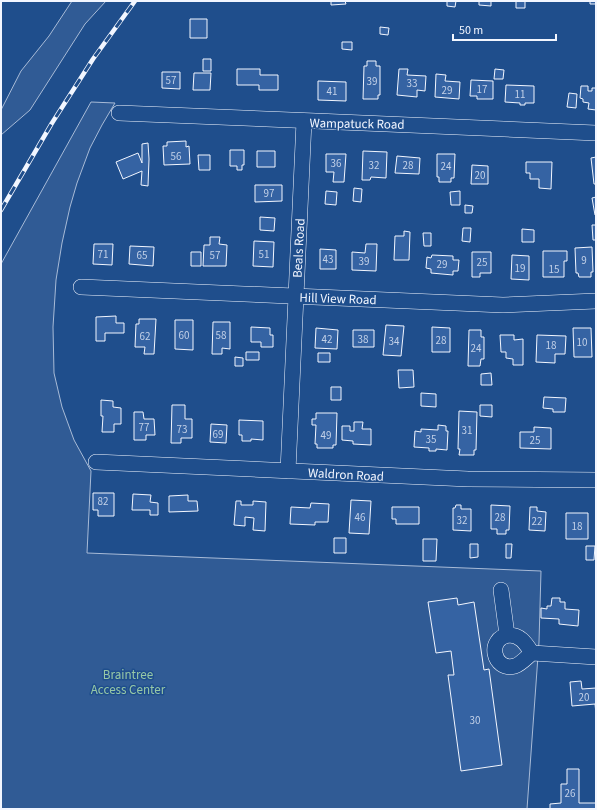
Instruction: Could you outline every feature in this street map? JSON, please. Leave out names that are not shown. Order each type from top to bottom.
[{"type":"street","name":"Wampatuck Road","points":[[119,113],[596,133]]},
{"type":"street","name":"Beals Road","points":[[288,471],[304,121]]},
{"type":"street","name":"Hill View Road","points":[[81,287],[503,305],[596,301]]},
{"type":"street","name":"Waldron Road","points":[[96,462],[460,479],[536,481],[596,480]]},
{"type":"street","points":[[501,590],[507,635]]},
{"type":"street","points":[[532,653],[520,638],[515,635],[507,635],[499,639],[495,647],[495,656],[502,664],[506,666],[515,666],[532,653],[596,657]]},
{"type":"shaded area","points":[[72,1],[106,1],[85,24],[30,110],[1,135],[1,110],[21,71],[49,36]]},
{"type":"shaded area","name":"Braintree Access Center","points":[[91,102],[115,103],[90,148],[70,207],[56,280],[53,327],[54,373],[62,407],[74,440],[91,471],[87,553],[541,571],[539,642],[527,809],[1,809],[1,264]]},
{"type":"building","points":[[331,1],[345,1],[346,4],[331,5]]},
{"type":"building","points":[[447,1],[456,1],[455,7],[447,6]]},
{"type":"building","points":[[479,1],[491,1],[491,6],[479,5]]},
{"type":"building","points":[[516,1],[525,1],[525,8],[516,8]]},
{"type":"building","points":[[590,1],[596,1],[596,4],[590,4]]},
{"type":"building","points":[[190,19],[207,19],[207,38],[190,38]]},
{"type":"building","points":[[380,27],[389,28],[388,35],[380,34]]},
{"type":"building","points":[[342,42],[352,42],[352,50],[342,49]]},
{"type":"building","points":[[203,59],[211,59],[211,71],[203,71]]},
{"type":"building","points":[[367,61],[376,61],[376,66],[380,66],[380,95],[378,95],[378,99],[363,99],[364,66],[367,66]]},
{"type":"building","points":[[237,69],[260,69],[260,75],[278,75],[278,90],[259,90],[259,85],[237,85]]},
{"type":"building","points":[[399,69],[408,69],[407,75],[426,76],[425,91],[417,90],[417,97],[397,95]]},
{"type":"building","points":[[495,69],[504,70],[503,79],[494,79]]},
{"type":"building","points":[[162,72],[180,72],[180,89],[162,88]]},
{"type":"building","points":[[194,73],[211,73],[210,90],[193,90]]},
{"type":"building","points":[[436,74],[446,75],[445,81],[460,82],[459,99],[435,97]]},
{"type":"building","points":[[471,80],[493,81],[493,99],[477,99],[477,96],[470,96]]},
{"type":"building","points":[[318,81],[346,82],[346,101],[318,100]]},
{"type":"building","points":[[506,85],[534,86],[534,103],[525,103],[525,105],[520,105],[520,103],[505,102]]},
{"type":"building","points":[[581,86],[588,86],[588,91],[592,91],[592,88],[596,88],[596,110],[588,109],[589,103],[583,102],[583,99],[580,98]]},
{"type":"building","points":[[569,93],[577,94],[576,108],[567,107]]},
{"type":"building","points":[[186,141],[186,147],[189,146],[190,164],[164,165],[163,146],[167,146],[167,142]]},
{"type":"building","points":[[148,143],[148,186],[141,185],[142,171],[123,179],[116,162],[138,153],[142,163],[142,144]]},
{"type":"building","points":[[230,150],[244,150],[244,165],[242,165],[242,170],[237,170],[237,166],[230,166]]},
{"type":"building","points":[[257,151],[275,151],[275,167],[257,167]]},
{"type":"building","points":[[363,151],[387,152],[386,178],[371,177],[370,180],[362,180]]},
{"type":"building","points":[[326,154],[346,154],[344,182],[333,182],[334,172],[326,172]]},
{"type":"building","points":[[437,154],[455,154],[454,178],[451,178],[451,182],[439,182],[439,177],[437,177]]},
{"type":"building","points":[[198,155],[210,155],[210,170],[199,170]]},
{"type":"building","points":[[397,156],[420,158],[419,174],[395,173]]},
{"type":"building","points":[[596,157],[596,184],[594,184],[591,158]]},
{"type":"building","points":[[526,162],[552,162],[551,189],[539,188],[539,179],[530,179],[530,173],[526,173]]},
{"type":"building","points":[[472,165],[488,166],[488,184],[471,184]]},
{"type":"building","points":[[255,185],[282,185],[282,201],[255,202]]},
{"type":"building","points":[[354,188],[362,189],[361,202],[353,201]]},
{"type":"building","points":[[326,191],[337,192],[336,205],[325,204]]},
{"type":"building","points":[[460,191],[460,205],[451,205],[450,192]]},
{"type":"building","points":[[596,197],[596,214],[595,215],[592,198]]},
{"type":"building","points":[[465,205],[473,206],[472,213],[465,213]]},
{"type":"building","points":[[260,217],[275,218],[274,231],[260,230]]},
{"type":"building","points":[[592,225],[596,225],[596,240],[593,240]]},
{"type":"building","points":[[463,228],[471,228],[470,242],[462,241]]},
{"type":"building","points":[[522,229],[534,230],[534,242],[522,242]]},
{"type":"building","points":[[404,231],[410,232],[409,260],[394,260],[395,236],[404,236]]},
{"type":"building","points":[[423,233],[431,233],[431,246],[424,246]]},
{"type":"building","points":[[210,237],[220,237],[219,244],[227,245],[226,266],[203,266],[204,245],[210,245]]},
{"type":"building","points":[[254,241],[274,242],[273,267],[253,266]]},
{"type":"building","points":[[94,244],[113,244],[112,265],[93,264]]},
{"type":"building","points":[[366,244],[377,244],[376,271],[352,270],[352,252],[365,253]]},
{"type":"building","points":[[130,246],[154,247],[153,266],[129,264]]},
{"type":"building","points":[[592,247],[593,272],[591,272],[591,277],[579,277],[578,273],[576,273],[575,248]]},
{"type":"building","points":[[320,249],[336,250],[336,269],[320,269]]},
{"type":"building","points":[[543,251],[567,251],[567,261],[564,261],[564,277],[543,277]]},
{"type":"building","points":[[191,252],[201,252],[201,266],[191,266]]},
{"type":"building","points":[[472,252],[491,252],[491,273],[480,273],[480,277],[472,277]]},
{"type":"building","points":[[432,255],[453,256],[453,260],[459,260],[458,271],[453,271],[453,275],[431,273],[431,269],[426,268],[427,257],[431,258]]},
{"type":"building","points":[[512,255],[529,256],[529,280],[511,279]]},
{"type":"building","points":[[116,316],[116,323],[124,323],[124,333],[105,333],[105,341],[96,341],[96,317]]},
{"type":"building","points":[[139,319],[156,319],[154,354],[144,354],[145,347],[135,347],[136,324],[139,324]]},
{"type":"building","points":[[175,320],[193,320],[193,350],[175,349]]},
{"type":"building","points":[[213,322],[230,322],[230,349],[222,348],[222,354],[212,354]]},
{"type":"building","points":[[386,325],[404,326],[401,356],[383,355]]},
{"type":"building","points":[[251,327],[270,328],[270,335],[273,335],[273,347],[261,347],[261,342],[251,342]]},
{"type":"building","points":[[432,327],[450,328],[450,352],[432,352]]},
{"type":"building","points":[[316,328],[338,330],[337,349],[315,348]]},
{"type":"building","points":[[573,328],[591,328],[592,357],[574,357]]},
{"type":"building","points":[[353,330],[374,330],[374,347],[353,347]]},
{"type":"building","points":[[469,330],[481,330],[481,337],[484,337],[484,359],[481,359],[480,366],[468,366]]},
{"type":"building","points":[[500,335],[514,335],[514,340],[523,339],[523,365],[513,365],[513,359],[506,358],[506,352],[501,352]]},
{"type":"building","points":[[537,335],[566,336],[565,354],[555,354],[555,363],[536,362]]},
{"type":"building","points":[[246,352],[259,352],[259,360],[246,360]]},
{"type":"building","points":[[318,353],[330,353],[330,362],[318,362]]},
{"type":"building","points":[[235,357],[243,358],[243,366],[235,366]]},
{"type":"building","points":[[398,370],[413,370],[414,387],[399,388]]},
{"type":"building","points":[[491,373],[492,385],[481,385],[481,374]]},
{"type":"building","points":[[331,387],[341,387],[341,400],[331,400]]},
{"type":"building","points":[[421,393],[436,394],[436,407],[421,406]]},
{"type":"building","points":[[544,397],[566,398],[565,412],[553,412],[553,409],[543,408]]},
{"type":"building","points":[[101,400],[113,401],[113,407],[121,408],[121,424],[114,424],[114,432],[102,432],[103,416],[101,416]]},
{"type":"building","points":[[172,405],[185,405],[185,419],[192,419],[192,438],[181,438],[181,443],[171,443]]},
{"type":"building","points":[[480,405],[492,405],[492,417],[480,416]]},
{"type":"building","points":[[459,411],[477,412],[476,450],[474,450],[474,455],[459,455]]},
{"type":"building","points":[[134,412],[143,412],[144,419],[154,419],[155,435],[146,435],[146,440],[134,440]]},
{"type":"building","points":[[316,413],[337,413],[336,445],[333,445],[333,448],[317,448],[317,444],[315,444],[316,425],[312,425],[312,419],[316,419]]},
{"type":"building","points":[[239,420],[263,421],[263,440],[251,439],[251,441],[242,441],[242,435],[239,435]]},
{"type":"building","points":[[354,422],[363,422],[362,429],[371,429],[371,445],[353,444],[353,441],[342,440],[342,426],[350,426],[350,431],[354,431]]},
{"type":"building","points":[[211,424],[227,425],[226,443],[210,442]]},
{"type":"building","points":[[438,425],[446,426],[446,431],[448,431],[447,450],[436,449],[436,451],[429,451],[429,448],[414,447],[415,431],[421,432],[421,429],[438,430]]},
{"type":"building","points":[[534,427],[551,428],[551,449],[520,448],[520,432],[534,432]]},
{"type":"building","points":[[93,493],[114,493],[114,516],[98,516],[98,510],[93,510]]},
{"type":"building","points":[[133,494],[151,495],[150,502],[158,503],[158,515],[150,515],[150,510],[132,510]]},
{"type":"building","points":[[188,495],[188,501],[197,501],[198,511],[169,512],[169,496]]},
{"type":"building","points":[[351,500],[371,501],[369,534],[349,533]]},
{"type":"building","points":[[236,501],[241,501],[241,505],[253,505],[253,501],[266,502],[265,531],[253,530],[254,518],[245,517],[245,526],[234,525]]},
{"type":"building","points":[[311,503],[329,504],[328,522],[315,522],[315,525],[290,524],[291,507],[310,508]]},
{"type":"building","points":[[456,505],[461,505],[461,509],[471,509],[471,531],[453,530],[453,508],[455,508]]},
{"type":"building","points":[[491,505],[510,506],[509,530],[506,530],[506,534],[497,534],[497,529],[491,529]]},
{"type":"building","points":[[392,507],[419,507],[419,524],[396,524],[396,519],[392,519]]},
{"type":"building","points":[[530,507],[537,507],[537,511],[546,512],[545,531],[529,530]]},
{"type":"building","points":[[566,513],[588,513],[588,539],[566,539]]},
{"type":"building","points":[[334,538],[346,538],[346,553],[334,553]]},
{"type":"building","points":[[423,539],[437,539],[436,561],[423,561]]},
{"type":"building","points":[[470,544],[478,544],[478,557],[470,558]]},
{"type":"building","points":[[506,544],[512,544],[511,558],[506,558]]},
{"type":"building","points":[[586,546],[595,546],[594,560],[586,560]]},
{"type":"building","points":[[457,598],[458,605],[474,602],[484,670],[489,669],[502,765],[461,771],[448,675],[454,675],[451,651],[436,653],[428,602]]},
{"type":"building","points":[[552,598],[560,598],[560,602],[565,602],[565,609],[579,610],[578,626],[559,624],[559,619],[541,618],[541,608],[547,609],[547,606],[551,606]]},
{"type":"building","points":[[581,681],[582,689],[596,688],[596,714],[595,704],[572,706],[570,682]]},
{"type":"building","points":[[567,769],[579,769],[579,803],[596,803],[596,809],[550,809],[550,804],[561,803],[561,784],[567,784]]},
{"type":"railway","points":[[1,210],[52,123],[93,59],[135,1]]}]
